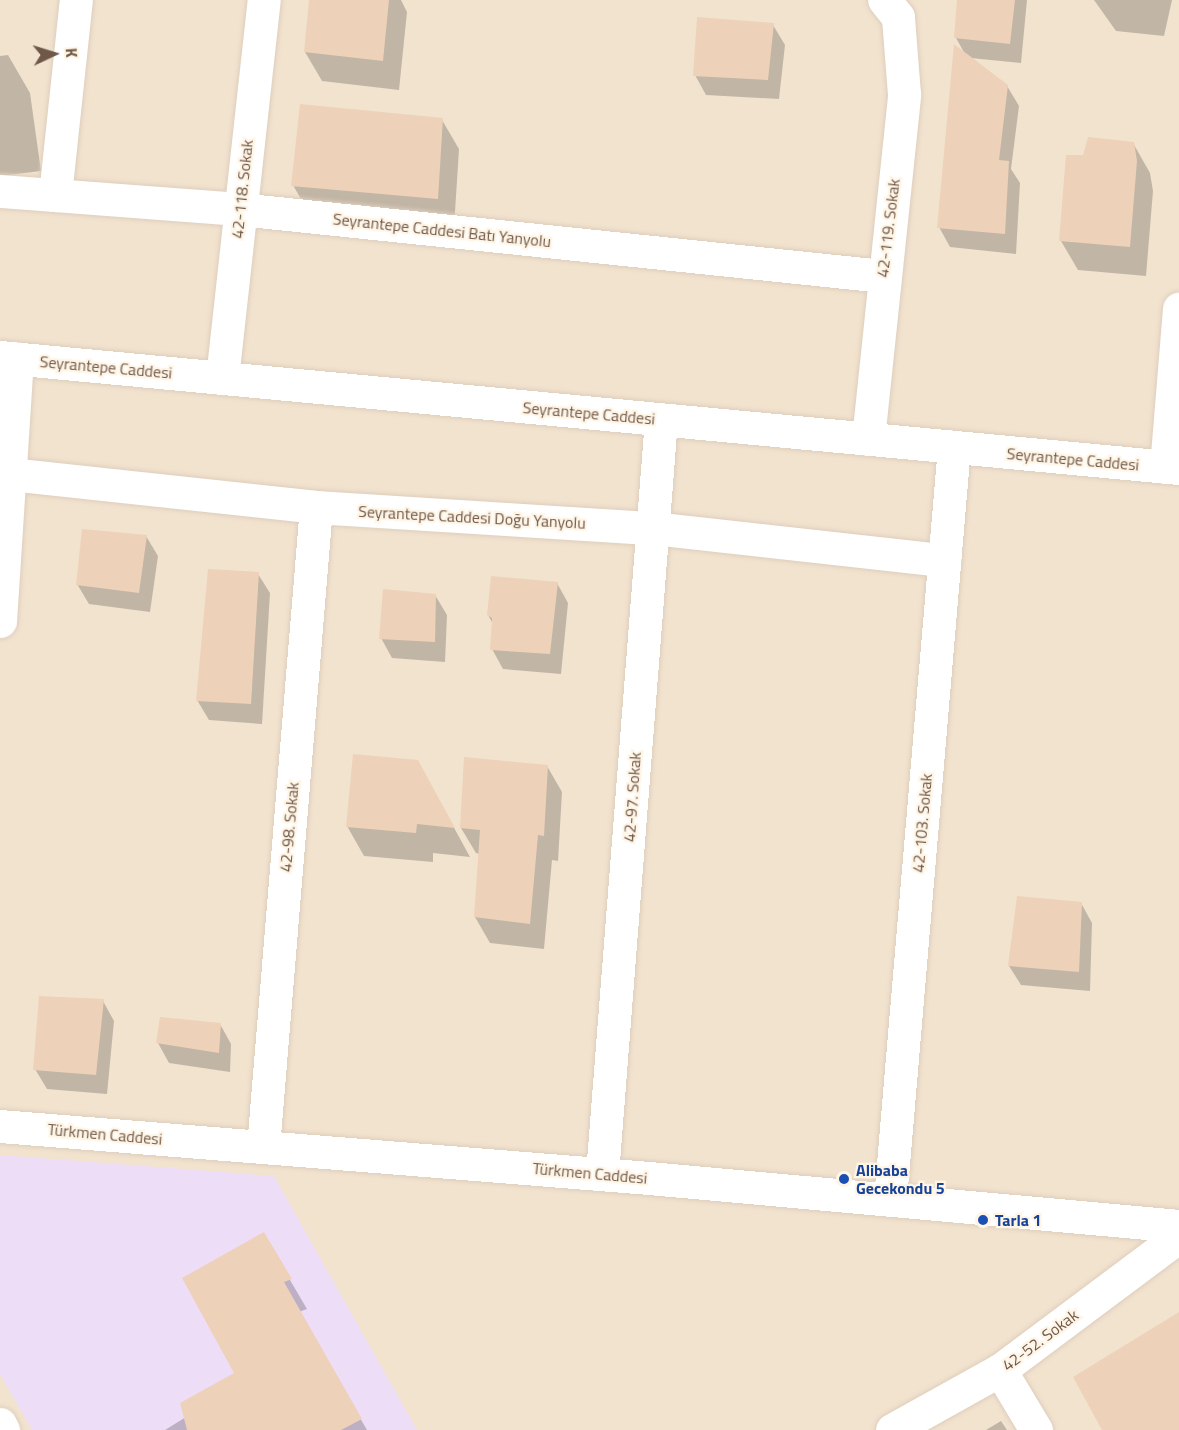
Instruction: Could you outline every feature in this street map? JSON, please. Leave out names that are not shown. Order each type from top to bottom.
[{"type":"street","points":[[55,195],[76,0]]},
{"type":"street","name":"42-118. Sokak","points":[[222,378],[264,0]]},
{"type":"street","name":"42-119. Sokak","points":[[868,439],[883,276],[904,94],[891,9]]},
{"type":"street","name":"Seyrantepe Caddesi Batı Yanyolu","points":[[0,191],[239,209],[883,276]]},
{"type":"street","points":[[1172,468],[1179,309]]},
{"type":"street","points":[[0,621],[9,358]]},
{"type":"street","name":"Seyrantepe Caddesi","points":[[9,358],[1172,468]]},
{"type":"street","name":"42-97. Sokak","points":[[603,1174],[661,420]]},
{"type":"street","name":"42-103. Sokak","points":[[890,1199],[954,447]]},
{"type":"street","name":"Seyrantepe Caddesi Doğu Yanyolu","points":[[5,473],[316,507],[652,528],[944,560]]},
{"type":"street","name":"42-98. Sokak","points":[[263,1147],[316,507]]},
{"type":"street","name":"Türkmen Caddesi","points":[[0,1126],[603,1174],[1179,1226]]},
{"type":"street","name":"42-52. Sokak","points":[[892,1430],[1000,1370],[1179,1236]]},
{"type":"street","points":[[1000,1370],[1036,1430]]},
{"type":"street","points":[[0,1424],[3,1430]]},
{"type":"shaded area","points":[[0,0],[1179,0],[1179,1430],[0,1430]]},
{"type":"shaded area","points":[[0,1155],[274,1176],[417,1430],[32,1430],[0,1374]]},
{"type":"building","points":[[309,0],[389,0],[383,61],[304,52]]},
{"type":"building","points":[[957,0],[1015,0],[1010,44],[954,38]]},
{"type":"building","points":[[697,17],[774,23],[768,80],[693,76]]},
{"type":"building","points":[[954,44],[1008,85],[999,160],[1009,161],[1005,234],[937,228]]},
{"type":"building","points":[[300,104],[443,118],[438,199],[291,186]]},
{"type":"building","points":[[1088,137],[1134,142],[1137,161],[1130,247],[1059,241],[1066,155],[1083,155]]},
{"type":"building","points":[[82,529],[147,535],[139,593],[76,585]]},
{"type":"building","points":[[208,569],[259,572],[251,704],[196,701]]},
{"type":"building","points":[[491,576],[558,582],[550,654],[490,650],[492,618],[487,615]]},
{"type":"building","points":[[383,589],[436,594],[435,642],[379,639]]},
{"type":"building","points":[[353,754],[418,760],[455,828],[417,824],[416,833],[346,827]]},
{"type":"building","points":[[464,757],[548,765],[544,836],[538,835],[530,924],[474,917],[480,830],[460,828]]},
{"type":"building","points":[[1017,896],[1082,902],[1079,972],[1008,966]]},
{"type":"building","points":[[39,996],[104,999],[96,1075],[33,1070]]},
{"type":"building","points":[[160,1017],[221,1023],[219,1053],[156,1043]]},
{"type":"building","points":[[264,1232],[292,1279],[284,1282],[362,1419],[341,1430],[187,1430],[180,1403],[234,1373],[182,1278]]},
{"type":"building","points":[[1179,1312],[1179,1430],[1102,1430],[1073,1377]]},
{"type":"place","name":"Alibaba Gecekondu 5","points":[[844,1179]]},
{"type":"place","name":"Tarla 1","points":[[983,1220]]}]
